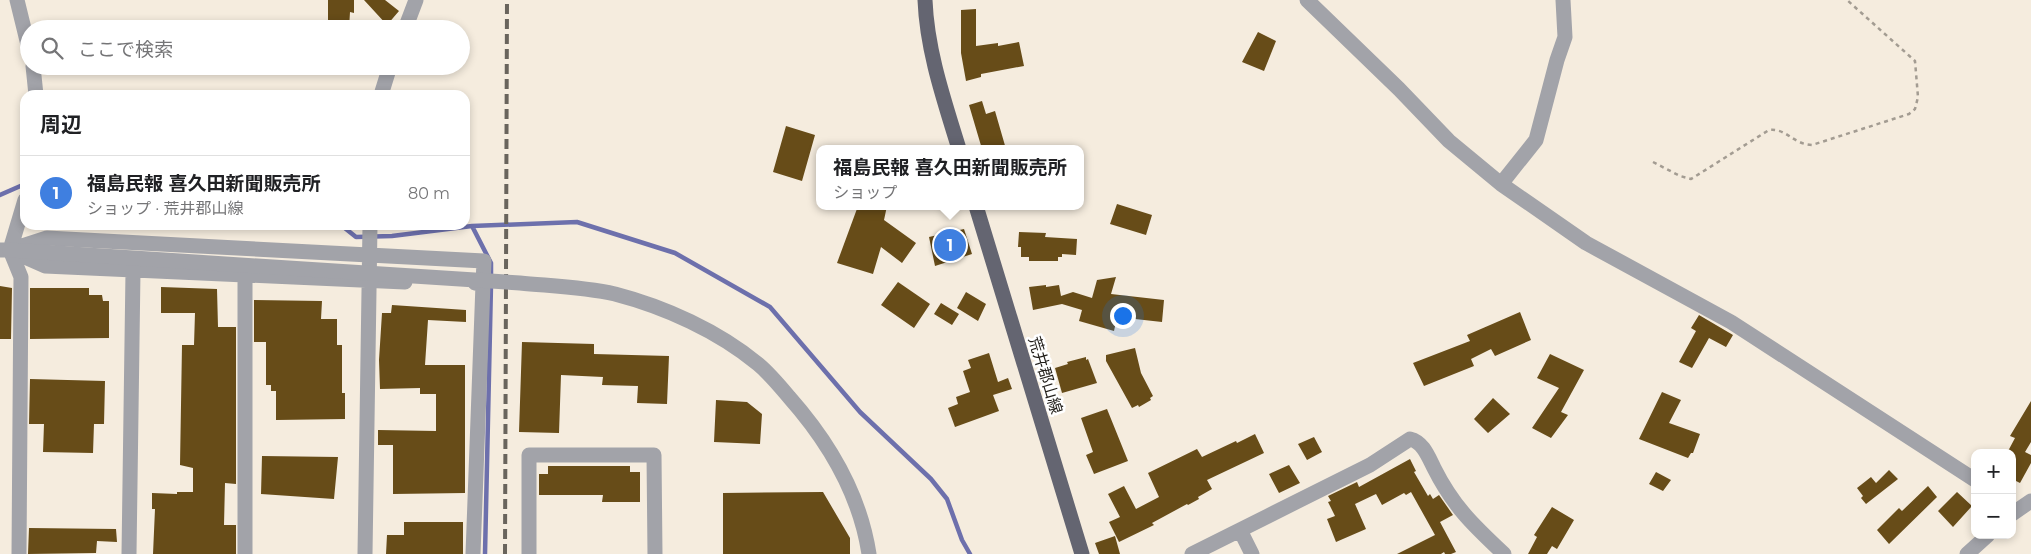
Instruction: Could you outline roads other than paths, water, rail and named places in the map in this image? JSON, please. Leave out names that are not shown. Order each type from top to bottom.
[{"type":"main road","points":[[925,0],[926,22],[937,78],[957,145]]},
{"type":"main road","name":"荒井郡山線","points":[[977,210],[1082,554]]},
{"type":"street","points":[[17,0],[22,20]]},
{"type":"street","points":[[408,20],[416,0]]},
{"type":"street","points":[[1307,0],[1399,89],[1449,141],[1501,184],[1586,243],[1731,322],[1971,477]]},
{"type":"street","points":[[1501,184],[1536,140],[1565,37],[1563,0]]},
{"type":"street","points":[[34,75],[35,90]]},
{"type":"street","points":[[383,90],[387,75]]},
{"type":"street","points":[[5,250],[20,212]]},
{"type":"street","points":[[365,554],[370,230]]},
{"type":"street","points":[[5,250],[47,238],[484,261],[473,554]]},
{"type":"street","points":[[5,250],[45,266],[370,282],[483,284]]},
{"type":"street","points":[[5,250],[22,277],[19,554]]},
{"type":"street","points":[[5,250],[520,283],[593,290],[615,294],[644,304],[708,331],[759,364],[776,381],[816,429],[833,454],[857,508],[869,554]]},
{"type":"street","points":[[129,554],[133,271]]},
{"type":"street","points":[[244,554],[245,276]]},
{"type":"street","points":[[1192,554],[1370,465],[1410,439],[1416,441],[1424,450],[1445,489],[1458,508],[1504,554]]},
{"type":"street","points":[[529,554],[529,455],[654,456],[655,554]]},
{"type":"street","points":[[1240,530],[1252,554]]},
{"type":"street","points":[[1967,554],[1984,539]]},
{"type":"waterway","points":[[0,195],[20,186]]},
{"type":"waterway","points":[[470,226],[577,222],[675,253],[770,307],[860,412],[931,479],[947,499],[962,540],[970,554]]},
{"type":"waterway","points":[[472,226],[491,263],[491,277]]},
{"type":"waterway","points":[[347,230],[356,237],[392,236],[440,230]]},
{"type":"waterway","points":[[485,554],[491,285]]},
{"type":"railway","points":[[505,554],[507,0]]},
{"type":"place","name":"福島民報 喜久田新聞販売所","points":[[950,245]]}]
